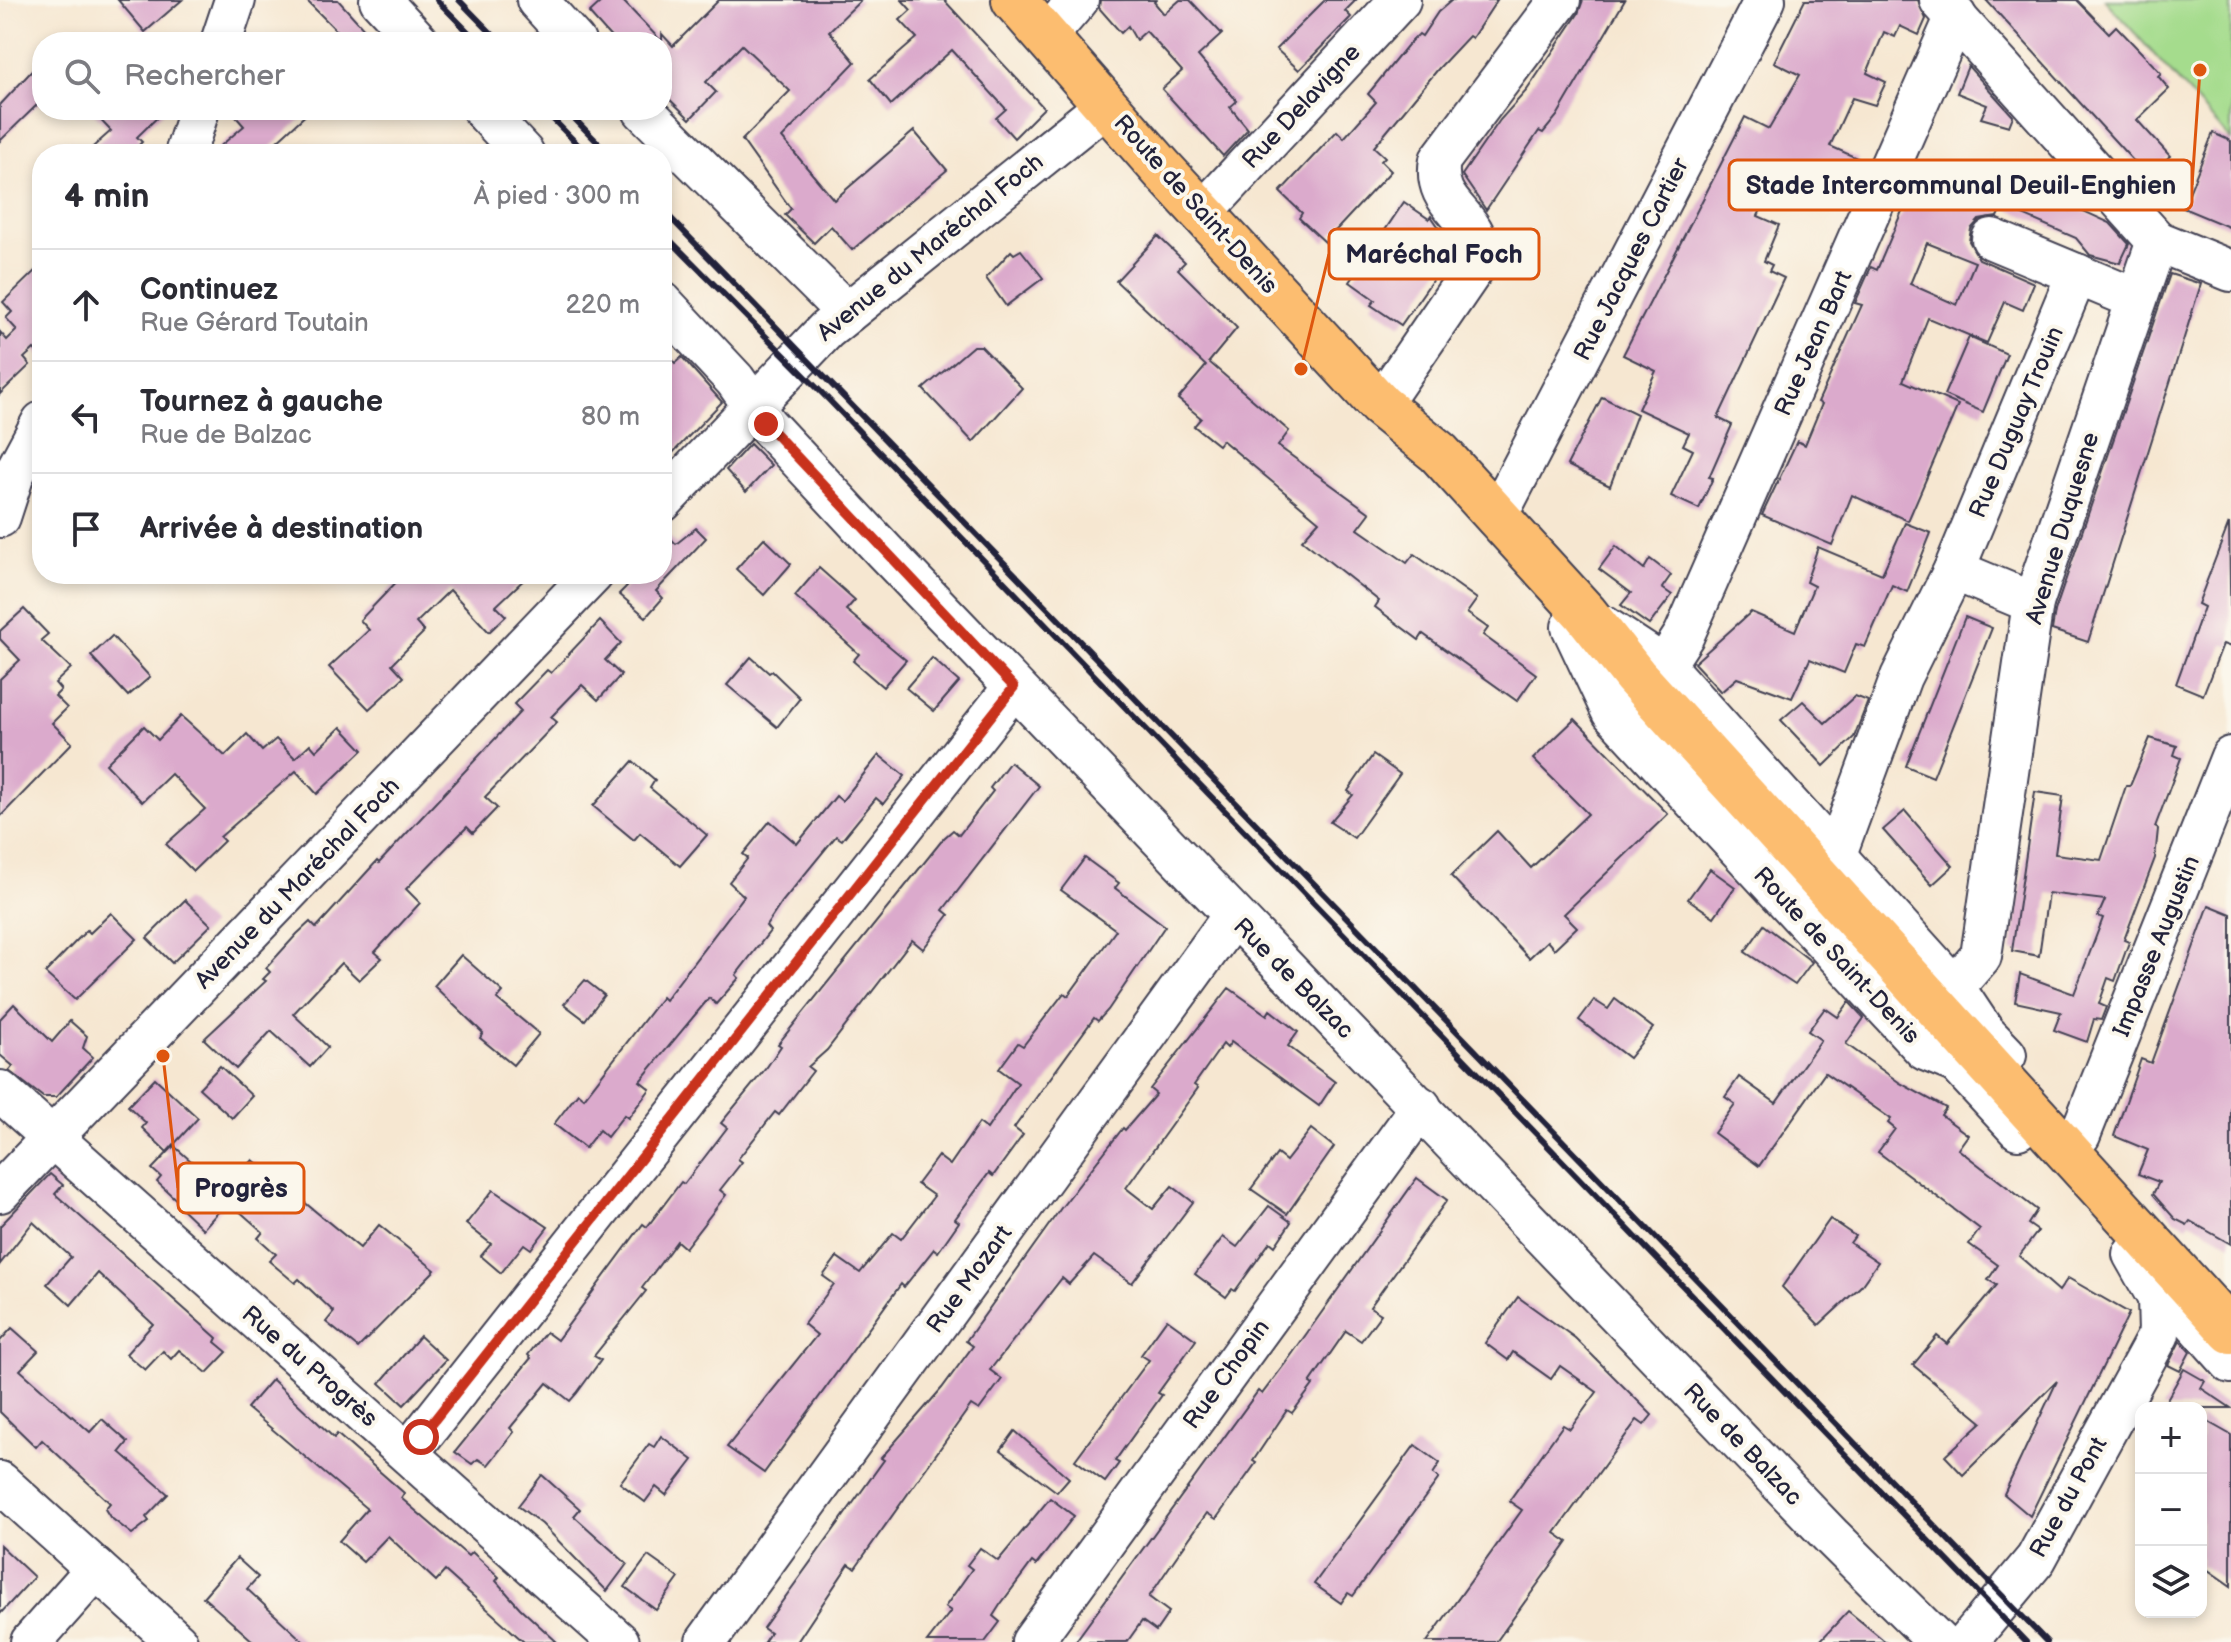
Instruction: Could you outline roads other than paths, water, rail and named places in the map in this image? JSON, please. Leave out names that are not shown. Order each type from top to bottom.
[{"type":"main road","name":"Route de Saint-Denis","points":[[1014,0],[1202,213],[1578,620],[1650,671],[2231,1331]]},
{"type":"main road","name":"Route de Saint-Denis","points":[[1432,464],[1496,518],[1578,620]]},
{"type":"street","points":[[224,32],[235,0]]},
{"type":"street","points":[[380,0],[410,32]]},
{"type":"street","points":[[537,0],[566,32]]},
{"type":"street","points":[[1047,36],[1078,0]]},
{"type":"street","name":"Rue Delavigne","points":[[1202,213],[1400,0]]},
{"type":"street","points":[[1380,405],[1476,265],[1480,249],[1476,234],[1449,204],[1439,187],[1440,160],[1560,0]]},
{"type":"street","name":"Rue Jacques Cartier","points":[[1496,518],[1765,0]]},
{"type":"street","points":[[1948,8],[2157,241],[2231,271]]},
{"type":"street","name":"Rue Jean Bart","points":[[1650,671],[1684,635],[1948,8]]},
{"type":"street","name":"Avenue du Maréchal Foch","points":[[672,492],[826,330],[1106,105]]},
{"type":"street","points":[[188,144],[196,120]]},
{"type":"street","points":[[492,120],[515,144]]},
{"type":"street","points":[[653,120],[847,313]]},
{"type":"street","points":[[1992,239],[2136,299]]},
{"type":"street","name":"Avenue Duquesne","points":[[1954,987],[1981,956],[2033,603],[2157,241]]},
{"type":"street","name":"Rue Duguay Trouin","points":[[1836,854],[1901,677],[1954,570],[2077,274]]},
{"type":"street","name":"Rue de Balzac","points":[[672,313],[735,380],[754,407],[1014,687],[1832,1537],[1938,1642]]},
{"type":"street","points":[[0,517],[14,474],[32,441]]},
{"type":"street","points":[[1954,570],[2033,603]]},
{"type":"street","name":"Avenue du Maréchal Foch","points":[[0,1192],[583,584]]},
{"type":"street","name":"Route de Saint-Denis","points":[[1578,620],[1612,712],[1925,1050],[1957,1063],[2231,1363]]},
{"type":"street","name":"Route de Saint-Denis","points":[[1650,671],[1836,854],[1954,987],[1984,1032],[2231,1299]]},
{"type":"street","points":[[408,1453],[1014,687]]},
{"type":"street","name":"Impasse Augustin","points":[[2080,1135],[2231,757]]},
{"type":"street","name":"Rue Mozart","points":[[706,1642],[1233,916]]},
{"type":"street","name":"Rue du Progrès","points":[[0,1091],[619,1642]]},
{"type":"street","name":"Rue Chopin","points":[[1032,1642],[1421,1107]]},
{"type":"street","name":"Rue du Pont","points":[[1967,1642],[2036,1559],[2159,1334],[2158,1298],[2133,1254]]},
{"type":"street","points":[[0,1482],[177,1642]]},
{"type":"street","points":[[31,1642],[96,1569]]},
{"type":"railway","points":[[437,0],[468,32]]},
{"type":"railway","points":[[459,0],[490,32]]},
{"type":"railway","points":[[554,120],[577,144]]},
{"type":"railway","points":[[576,120],[599,144]]},
{"type":"railway","points":[[672,219],[2047,1642]]},
{"type":"railway","points":[[672,242],[828,399],[2026,1642]]},
{"type":"place","name":"Stade Intercommunal Deuil-Enghien","points":[[2200,70]]},
{"type":"place","name":"Maréchal Foch","points":[[1301,369]]},
{"type":"place","name":"Progrès","points":[[163,1056]]}]
